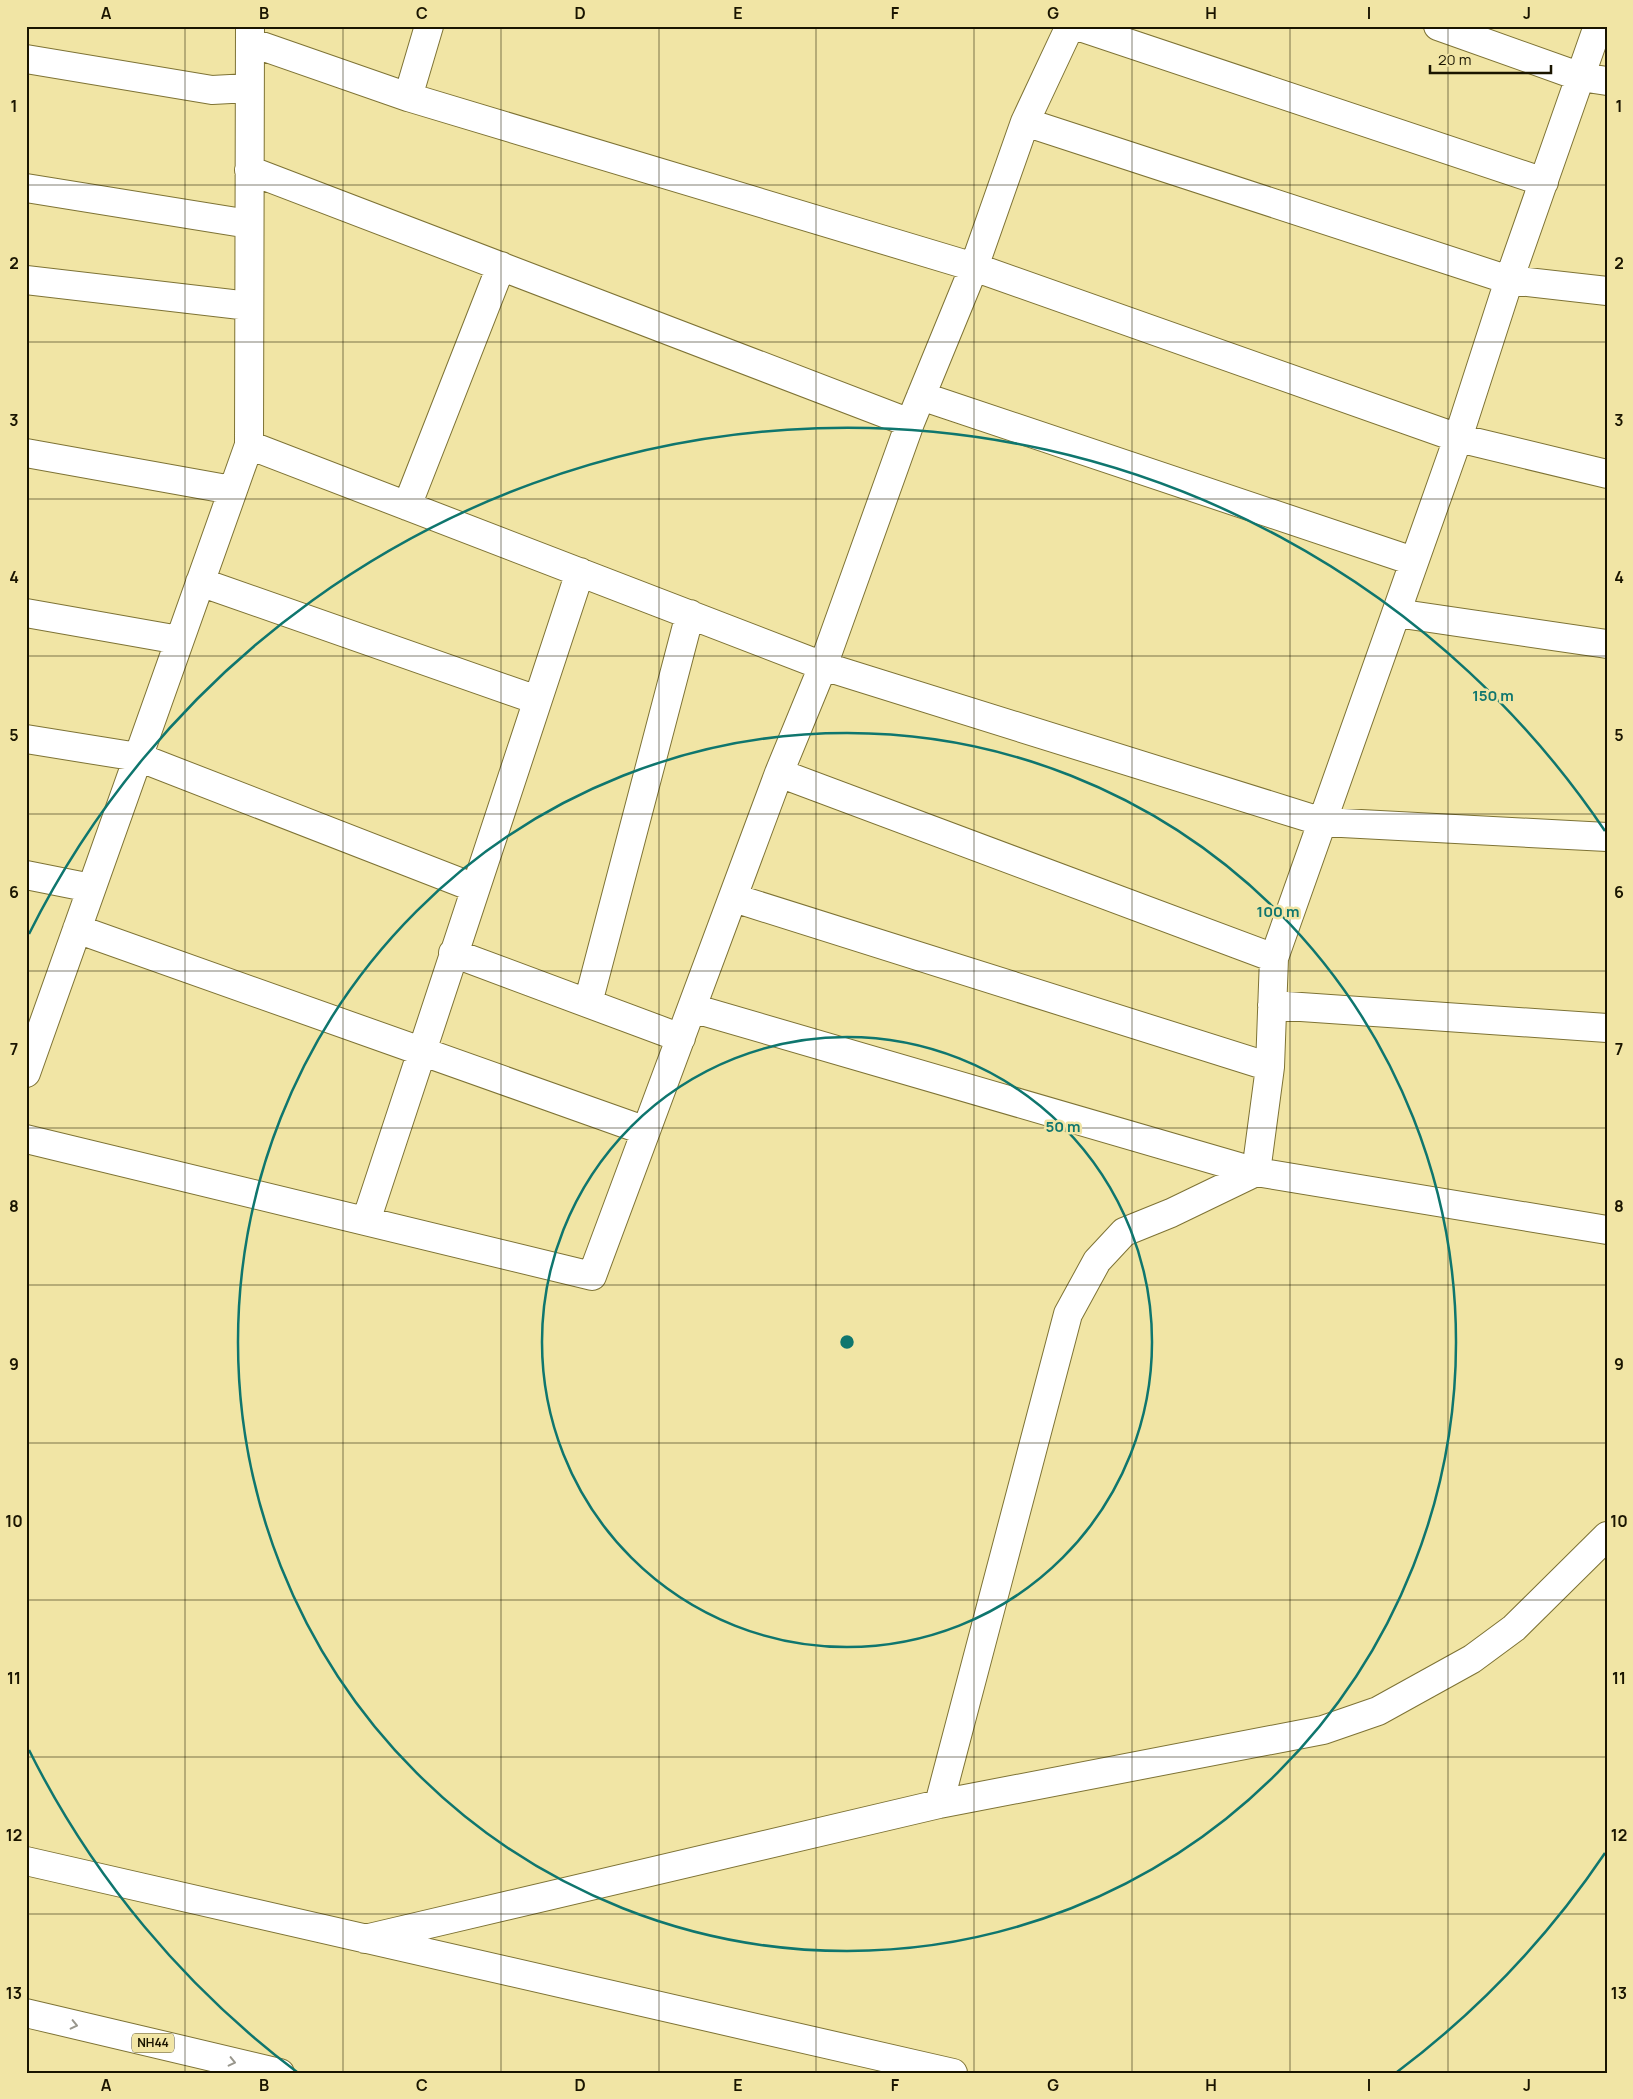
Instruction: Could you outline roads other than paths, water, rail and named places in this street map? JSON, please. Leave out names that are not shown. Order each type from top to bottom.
[{"type":"main road","points":[[408,97],[429,26]]},
{"type":"main road","points":[[26,1139],[592,1276],[779,773],[823,666],[910,423],[974,267],[1025,122],[1070,26]]},
{"type":"main road","points":[[1077,26],[1544,182]]},
{"type":"main road","points":[[1438,26],[1594,79]]},
{"type":"main road","points":[[1256,1172],[1270,1067],[1274,958],[1458,438],[1509,280],[1544,182],[1594,79],[1598,26]]},
{"type":"main road","points":[[27,1066],[249,444],[250,34],[408,97],[974,267],[1458,438],[1607,474]]},
{"type":"main road","points":[[26,59],[212,90],[250,88]]},
{"type":"main road","points":[[1025,122],[1509,280],[1607,291]]},
{"type":"main road","points":[[249,170],[910,423]]},
{"type":"main road","points":[[26,188],[249,224]]},
{"type":"main road","points":[[407,506],[500,266]]},
{"type":"main road","points":[[26,280],[249,306]]},
{"type":"main road","points":[[921,396],[1413,561]]},
{"type":"main road","points":[[249,444],[823,666],[1323,822],[1607,837]]},
{"type":"main road","points":[[26,453],[232,490]]},
{"type":"main road","points":[[366,1221],[580,572]]},
{"type":"main road","points":[[200,582],[537,700]]},
{"type":"main road","points":[[26,613],[179,640]]},
{"type":"main road","points":[[1396,613],[1607,644]]},
{"type":"main road","points":[[588,1003],[690,614]]},
{"type":"main road","points":[[26,739],[138,757],[475,888]]},
{"type":"main road","points":[[779,773],[1274,958]]},
{"type":"main road","points":[[26,875],[92,888]]},
{"type":"main road","points":[[734,898],[1270,1067]]},
{"type":"main road","points":[[77,929],[646,1130]]},
{"type":"main road","points":[[453,953],[681,1038]]},
{"type":"main road","points":[[1272,1005],[1607,1028]]},
{"type":"main road","points":[[692,1008],[1256,1172],[1607,1230]]},
{"type":"main road","points":[[939,1804],[1068,1314],[1097,1261],[1124,1232],[1170,1213],[1256,1172]]},
{"type":"main road","points":[[365,1939],[939,1804],[1323,1730],[1378,1711],[1472,1659],[1514,1628],[1607,1536]]},
{"type":"main road","points":[[26,1861],[953,2073]]},
{"type":"main road","name":"NH44","points":[[26,2013],[280,2073]]}]
